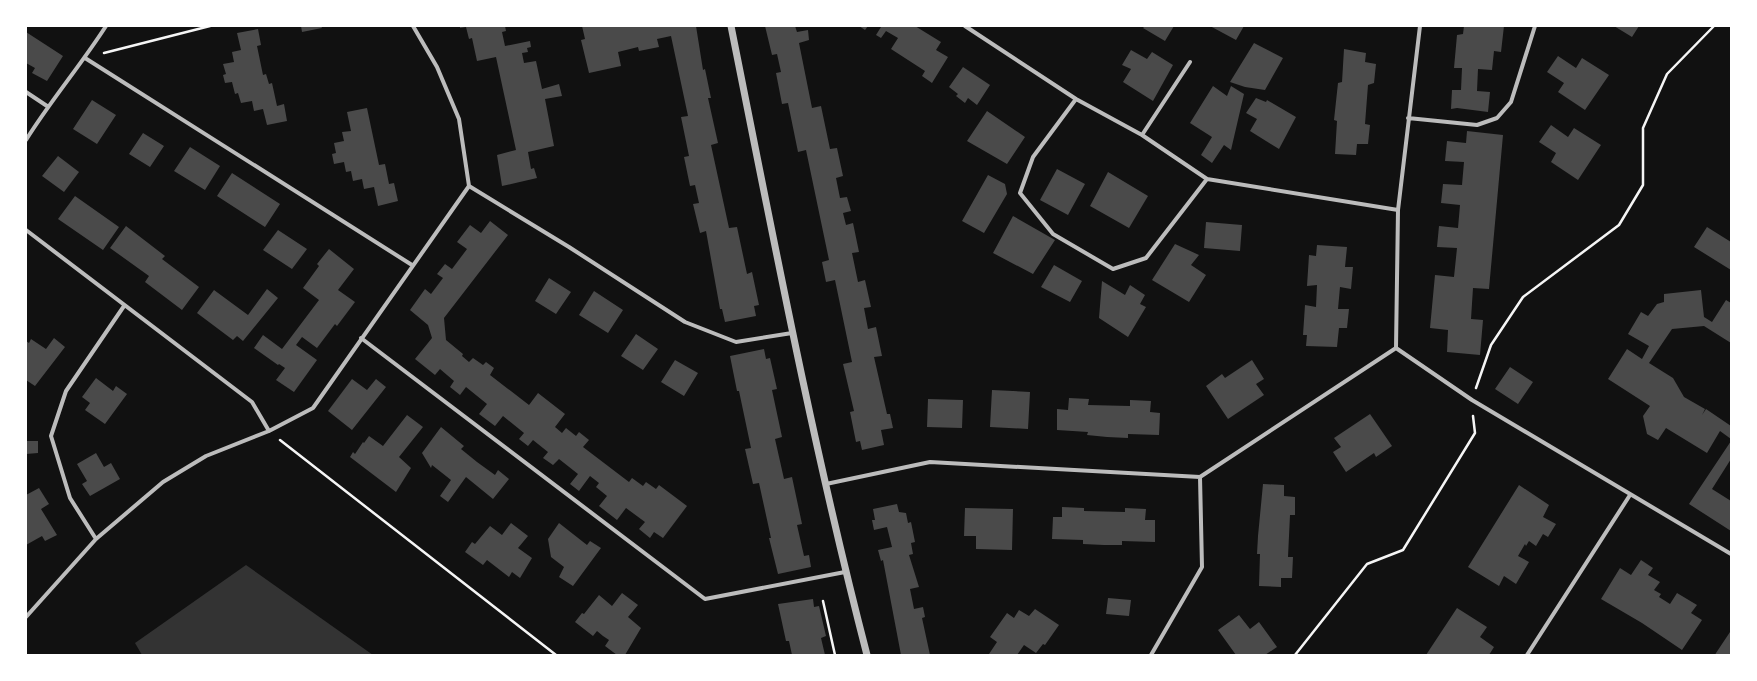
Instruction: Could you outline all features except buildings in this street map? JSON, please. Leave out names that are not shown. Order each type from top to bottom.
[{"type":"street","points":[[26,140],[47,106],[85,58],[106,26]]},
{"type":"street","points":[[26,617],[96,539],[163,482],[206,456],[269,431],[313,408],[360,338],[469,186],[460,119],[436,67],[414,26]]},
{"type":"street","points":[[731,26],[792,333],[845,572],[867,655]]},
{"type":"street","points":[[965,26],[1076,99],[1142,135],[1207,179],[1398,210]]},
{"type":"street","points":[[1396,348],[1398,210],[1420,26]]},
{"type":"street","points":[[1408,118],[1477,125],[1497,118],[1511,102],[1535,26]]},
{"type":"street","points":[[85,58],[412,265]]},
{"type":"street","points":[[1142,135],[1190,62]]},
{"type":"street","points":[[26,92],[47,106]]},
{"type":"street","points":[[1076,99],[1033,157],[1020,193],[1053,234],[1113,269],[1146,258],[1207,179]]},
{"type":"street","points":[[469,186],[569,247],[685,322],[736,342],[792,333]]},
{"type":"street","points":[[26,230],[252,402],[269,431]]},
{"type":"street","points":[[96,539],[70,498],[51,436],[66,391],[124,306]]},
{"type":"street","points":[[360,338],[704,600],[845,572]]},
{"type":"street","points":[[826,484],[930,462],[1200,477],[1396,348]]},
{"type":"street","points":[[1396,348],[1472,400],[1731,554]]},
{"type":"street","points":[[1151,655],[1202,567],[1200,477]]},
{"type":"street","points":[[1527,655],[1630,495]]},
{"type":"path","points":[[85,58],[210,26]]},
{"type":"path","points":[[1295,655],[1366,564],[1403,550],[1475,433],[1472,400],[1491,345],[1523,297],[1619,225],[1643,185],[1643,128],[1667,74],[1714,26]]},
{"type":"path","points":[[269,431],[556,655]]},
{"type":"path","points":[[823,601],[835,655]]},
{"type":"shaded area","points":[[246,565],[373,655],[142,655],[135,643]]}]
